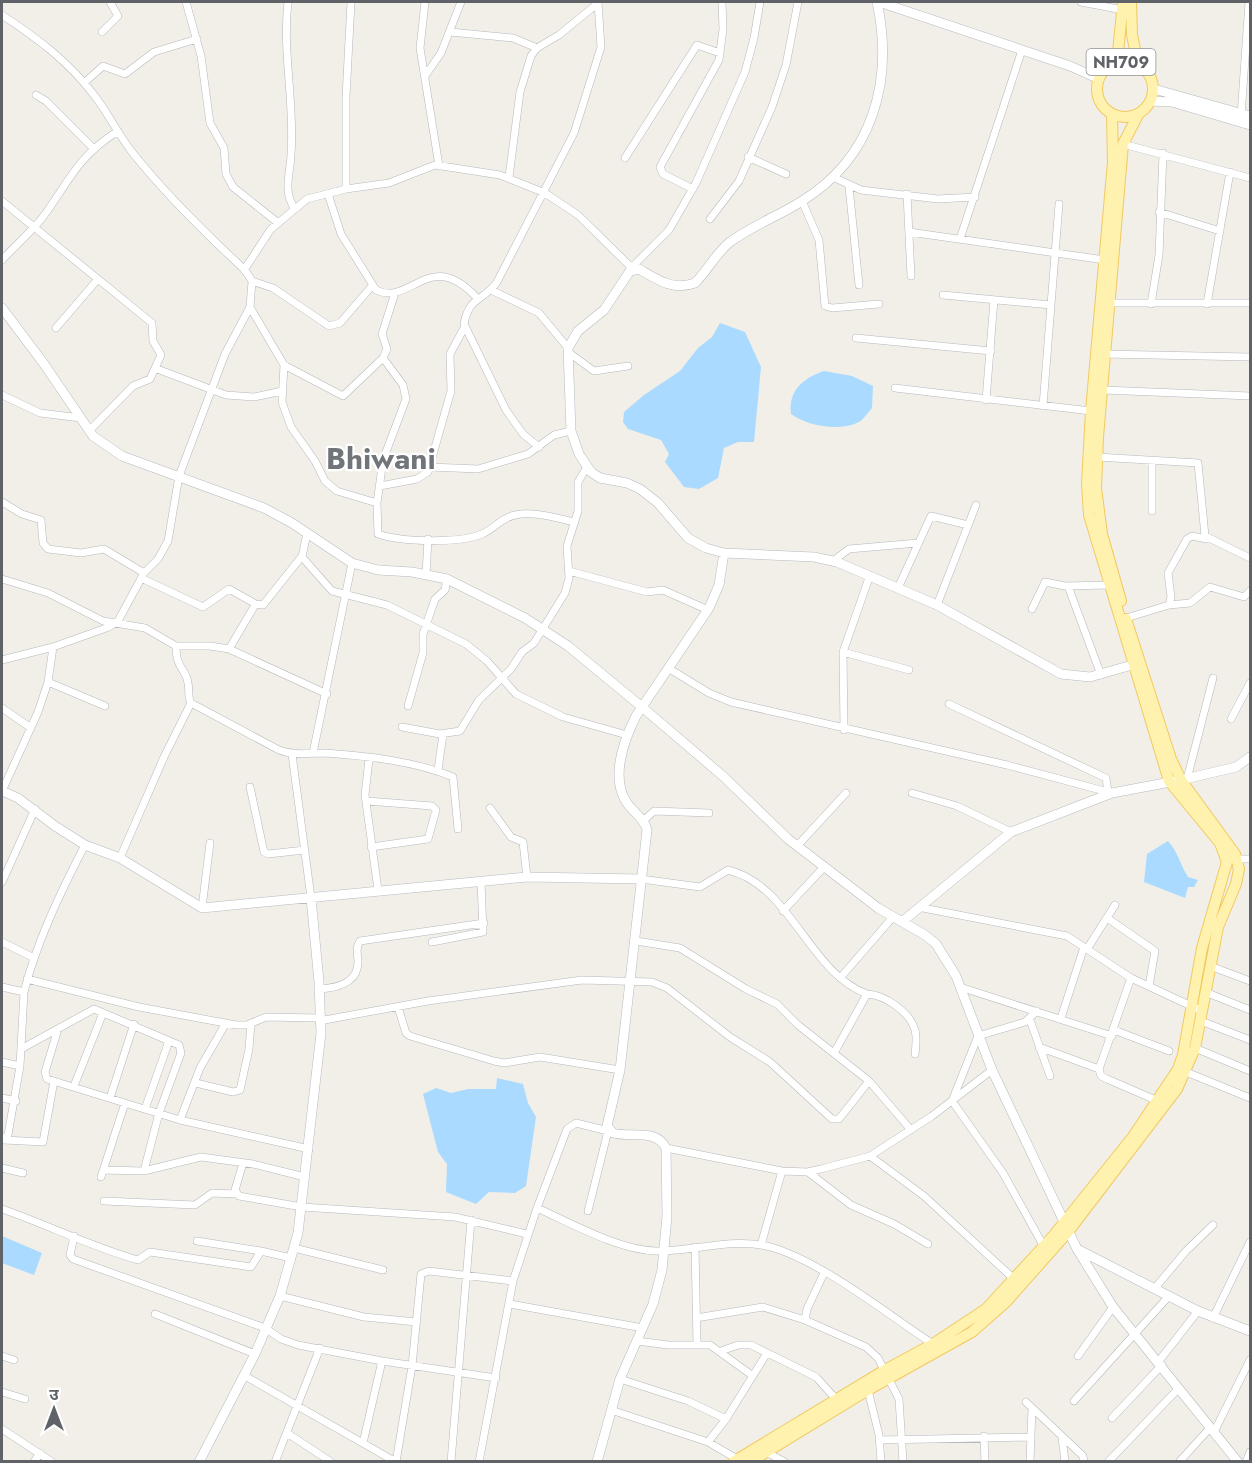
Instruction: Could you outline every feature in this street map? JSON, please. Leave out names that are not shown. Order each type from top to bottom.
[{"type":"main road","points":[[1131,2],[1132,35],[1138,64]]},
{"type":"main road","points":[[1117,62],[1123,6]]},
{"type":"main road","name":"NH709","points":[[1112,114],[1100,103],[1097,95],[1099,79],[1103,72],[1117,62],[1138,64],[1149,74],[1154,89],[1151,101],[1138,115]]},
{"type":"main road","points":[[735,1460],[836,1399],[972,1332],[1006,1302],[1166,1107],[1186,1072],[1194,1048],[1202,948],[1227,862],[1220,843],[1169,782],[1097,512],[1105,260],[1114,144],[1112,114],[1120,117],[1138,115]]},
{"type":"main road","points":[[752,1461],[868,1390],[987,1309],[1043,1245],[1065,1228],[1158,1101],[1184,1055],[1205,992],[1218,927],[1236,884],[1237,859],[1171,759],[1109,585],[1094,536],[1086,498],[1091,411],[1110,303],[1123,144],[1138,115]]},
{"type":"street","points":[[102,32],[118,16],[110,2]]},
{"type":"street","points":[[186,2],[196,39],[210,123],[224,148],[228,180],[233,187],[277,222]]},
{"type":"street","points":[[288,2],[286,37],[292,139],[287,189],[294,208]]},
{"type":"street","points":[[346,189],[346,97],[351,2]]},
{"type":"street","points":[[425,2],[420,48],[439,166]]},
{"type":"street","points":[[425,76],[440,56],[461,2]]},
{"type":"street","points":[[693,189],[663,174],[660,167],[715,68],[720,53],[722,2]]},
{"type":"street","points":[[760,2],[745,72],[693,189],[665,236],[632,268],[604,310],[578,331],[568,350],[571,430],[574,443],[587,468],[600,478],[627,483],[640,489],[658,503],[688,538],[706,548],[724,553],[814,557],[833,561],[937,605],[1061,674],[1079,677],[1101,675],[1137,664]]},
{"type":"street","points":[[710,219],[737,186],[771,107],[786,65],[798,2]]},
{"type":"street","points":[[244,270],[277,222],[307,199],[346,189],[389,183],[426,167],[439,166],[509,177],[545,194],[578,215],[632,268],[639,269],[669,285],[695,283],[728,243],[760,222],[802,201],[833,177],[862,143],[874,113],[882,59],[878,2],[1070,66],[1099,79]]},
{"type":"street","points":[[1081,2],[1123,6]]},
{"type":"street","points":[[1244,117],[1249,2]]},
{"type":"street","points":[[509,177],[520,92],[528,64],[537,48],[559,35],[598,3]]},
{"type":"street","points":[[380,486],[423,477],[430,467],[451,391],[450,354],[464,328],[468,310],[477,298],[491,290],[533,210],[545,194],[574,133],[600,52],[598,3]]},
{"type":"street","points":[[2,15],[50,48],[84,82],[132,152],[188,215],[244,270],[252,281],[273,288],[329,326],[340,323],[372,286]]},
{"type":"street","points":[[450,32],[513,38],[537,48]]},
{"type":"street","points":[[84,82],[102,66],[125,74],[154,52],[196,39]]},
{"type":"street","points":[[625,158],[697,45],[720,53]]},
{"type":"street","points":[[960,239],[1022,50]]},
{"type":"street","points":[[1154,89],[1244,117],[1251,125]]},
{"type":"street","points":[[36,95],[48,103],[92,147]]},
{"type":"street","points":[[1151,101],[1172,102],[1244,117]]},
{"type":"street","points":[[2,260],[33,227],[92,147],[118,131]]},
{"type":"street","points":[[1123,144],[1251,178]]},
{"type":"street","points":[[1152,304],[1159,255],[1163,153]]},
{"type":"street","points":[[748,157],[786,174]]},
{"type":"street","points":[[1207,304],[1230,172]]},
{"type":"street","points":[[833,177],[849,187],[861,190],[938,199],[975,197]]},
{"type":"street","points":[[849,187],[859,285]]},
{"type":"street","points":[[328,194],[341,234],[372,286],[379,292],[395,293],[427,278],[442,276],[456,280],[477,298]]},
{"type":"street","points":[[907,194],[911,276]]},
{"type":"street","points":[[2,201],[152,323],[153,341],[160,355],[157,369],[148,381],[133,386],[89,431]]},
{"type":"street","points":[[802,201],[819,240],[825,306],[832,308],[879,304]]},
{"type":"street","points":[[1042,406],[1059,204]]},
{"type":"street","points":[[1160,212],[1220,231]]},
{"type":"street","points":[[909,232],[1105,260]]},
{"type":"street","points":[[56,328],[98,279]]},
{"type":"street","points":[[2,660],[53,647],[117,624],[142,575],[158,559],[168,542],[179,476],[225,354],[250,307],[252,281]]},
{"type":"street","points":[[491,290],[539,313],[568,350],[594,371],[627,366]]},
{"type":"street","points":[[250,307],[284,365],[343,396],[384,358],[387,349],[382,334],[395,293]]},
{"type":"street","points":[[943,295],[1051,304]]},
{"type":"street","points":[[986,400],[994,300]]},
{"type":"street","points":[[1110,303],[1251,303]]},
{"type":"street","points":[[2,309],[97,441],[122,456],[264,508],[307,532],[352,563],[378,570],[426,574],[447,579],[544,630],[704,758],[797,846],[894,917],[936,944],[948,960],[992,1070],[1065,1228],[1077,1249],[1113,1307],[1238,1461]]},
{"type":"street","points":[[464,328],[506,410],[523,434],[539,447]]},
{"type":"street","points":[[856,338],[991,351]]},
{"type":"street","points":[[1101,354],[1251,357]]},
{"type":"street","points":[[384,358],[403,385],[406,399],[385,453],[377,503],[378,534],[428,539],[473,537],[485,532],[504,518],[518,514],[575,522]]},
{"type":"street","points":[[284,365],[282,402],[291,426],[315,461],[325,481],[337,491],[377,503]]},
{"type":"street","points":[[157,369],[210,391],[249,398],[282,391]]},
{"type":"street","points":[[895,388],[1091,411]]},
{"type":"street","points":[[1102,390],[1251,396]]},
{"type":"street","points":[[2,395],[40,413],[82,418]]},
{"type":"street","points":[[430,467],[478,469],[528,454],[554,435],[571,430]]},
{"type":"street","points":[[1097,457],[1152,462],[1194,461],[1199,465],[1207,539]]},
{"type":"street","points":[[1152,462],[1152,511]]},
{"type":"street","points":[[402,727],[443,734],[460,731],[479,700],[544,630],[567,589],[569,571],[567,546],[578,511],[578,482],[587,468]]},
{"type":"street","points":[[2,502],[22,514],[41,520],[43,543],[48,549],[81,553],[104,549],[142,575],[203,607],[229,589],[255,604],[263,605],[302,556],[307,532]]},
{"type":"street","points":[[937,605],[976,505]]},
{"type":"street","points":[[898,588],[933,515],[968,525]]},
{"type":"street","points":[[1169,605],[1171,597],[1168,573],[1187,539],[1192,536],[1207,539],[1251,558]]},
{"type":"street","points":[[426,574],[428,539]]},
{"type":"street","points":[[833,561],[849,549],[918,543]]},
{"type":"street","points":[[588,1211],[620,1070],[647,830],[643,821],[626,802],[621,784],[620,765],[627,735],[642,707],[708,610],[719,585],[724,553]]},
{"type":"street","points":[[302,556],[329,589],[387,605],[473,649],[516,694],[559,715],[627,735]]},
{"type":"street","points":[[313,753],[327,694],[352,563]]},
{"type":"street","points":[[569,571],[647,592],[663,590],[708,610]]},
{"type":"street","points":[[844,730],[843,652],[870,575]]},
{"type":"street","points":[[2,579],[48,593],[98,619],[145,628],[176,646],[210,645],[229,649],[327,694]]},
{"type":"street","points":[[408,706],[423,653],[423,634],[435,599],[445,590],[447,579]]},
{"type":"street","points":[[1032,609],[1043,583],[1068,586],[1109,585]]},
{"type":"street","points":[[1068,586],[1101,675]]},
{"type":"street","points":[[1126,618],[1169,605],[1190,603],[1210,587],[1244,597],[1251,591]]},
{"type":"street","points":[[229,649],[255,604]]},
{"type":"street","points":[[176,646],[176,660],[188,682],[188,696],[191,703],[279,750],[292,754],[313,753],[426,765],[453,777],[458,829]]},
{"type":"street","points":[[53,647],[48,682],[32,728],[2,791],[35,809],[55,826],[85,845],[120,858],[202,908],[527,877],[641,879],[700,887],[720,872],[730,870],[758,884],[841,977],[867,994],[884,997],[913,1024],[916,1033],[915,1054]]},
{"type":"street","points":[[843,652],[909,670]]},
{"type":"street","points":[[668,668],[718,698],[844,730],[1007,765],[1110,792]]},
{"type":"street","points":[[1184,780],[1213,678]]},
{"type":"street","points":[[48,682],[105,706]]},
{"type":"street","points":[[1231,719],[1251,683]]},
{"type":"street","points":[[120,858],[164,757],[191,703]]},
{"type":"street","points":[[949,704],[964,713],[1106,777],[1110,792]]},
{"type":"street","points":[[2,708],[32,728]]},
{"type":"street","points":[[438,770],[443,734]]},
{"type":"street","points":[[198,1461],[245,1376],[280,1296],[302,1207],[320,1047],[319,990],[311,898],[292,754]]},
{"type":"street","points":[[903,921],[923,908],[1011,832],[1110,792],[1184,780],[1236,767],[1251,757]]},
{"type":"street","points":[[369,759],[365,793],[378,890]]},
{"type":"street","points":[[250,787],[264,852],[305,850]]},
{"type":"street","points":[[797,846],[846,793]]},
{"type":"street","points":[[912,793],[957,806],[1011,832]]},
{"type":"street","points":[[367,801],[432,806],[436,810],[428,839],[371,847]]},
{"type":"street","points":[[490,808],[512,837],[523,842],[527,877]]},
{"type":"street","points":[[2,882],[35,809]]},
{"type":"street","points":[[643,821],[658,810],[709,813]]},
{"type":"street","points":[[202,908],[210,843]]},
{"type":"street","points":[[3,1140],[8,1135],[16,1101],[24,992],[27,979],[34,958],[85,845]]},
{"type":"street","points":[[1237,859],[1251,860]]},
{"type":"street","points":[[783,911],[824,867]]},
{"type":"street","points":[[432,942],[480,934],[484,930],[481,881]]},
{"type":"street","points":[[1061,1018],[1086,948],[1115,905]]},
{"type":"street","points":[[923,908],[1062,934],[1131,978],[1251,1040]]},
{"type":"street","points":[[841,977],[894,917]]},
{"type":"street","points":[[1107,918],[1155,951],[1149,986]]},
{"type":"street","points":[[319,990],[339,987],[355,975],[358,967],[357,946],[360,941],[484,923]]},
{"type":"street","points":[[636,941],[671,945],[688,952],[746,989],[777,1004],[798,1025],[869,1081],[911,1130]]},
{"type":"street","points":[[2,942],[34,958]]},
{"type":"street","points":[[1210,966],[1251,981]]},
{"type":"street","points":[[1131,978],[1099,1070],[1101,1076],[1158,1101]]},
{"type":"street","points":[[27,979],[139,1007],[242,1025],[266,1017],[319,1019],[582,980],[652,982],[667,988],[730,1036],[770,1062],[832,1119],[839,1119],[869,1081]]},
{"type":"street","points":[[2,987],[24,992]]},
{"type":"street","points":[[960,987],[1169,1051]]},
{"type":"street","points":[[1205,992],[1251,1010]]},
{"type":"street","points":[[834,1053],[867,994]]},
{"type":"street","points":[[398,1007],[406,1033],[410,1036],[494,1061],[510,1062],[540,1057],[620,1070]]},
{"type":"street","points":[[21,1049],[90,1010],[134,1024],[179,1045],[180,1053],[159,1113],[144,1171]]},
{"type":"street","points":[[978,1036],[1029,1020],[1037,1011]]},
{"type":"street","points":[[74,1086],[103,1013]]},
{"type":"street","points":[[1029,1020],[1050,1076]]},
{"type":"street","points":[[180,1120],[200,1068],[226,1023]]},
{"type":"street","points":[[196,1083],[233,1092],[240,1090],[249,1049],[251,1023]]},
{"type":"street","points":[[110,1098],[134,1024]]},
{"type":"street","points":[[58,1029],[45,1072],[47,1079],[180,1120],[309,1149]]},
{"type":"street","points":[[952,1101],[978,1036]]},
{"type":"street","points":[[145,1109],[169,1041]]},
{"type":"street","points":[[1039,1047],[1099,1070]]},
{"type":"street","points":[[1194,1048],[1251,1071]]},
{"type":"street","points":[[2,1062],[20,1066]]},
{"type":"street","points":[[479,1461],[513,1281],[527,1234],[567,1129],[576,1123],[618,1135],[655,1136],[666,1148],[782,1171],[808,1173],[870,1156],[911,1130],[992,1070]]},
{"type":"street","points":[[1186,1072],[1251,1098]]},
{"type":"street","points":[[3,1140],[43,1142],[54,1081]]},
{"type":"street","points":[[2,1098],[16,1101]]},
{"type":"street","points":[[952,1101],[1003,1173],[1043,1245]]},
{"type":"street","points":[[125,1103],[103,1174],[144,1171],[201,1157],[243,1163],[305,1178]]},
{"type":"street","points":[[597,1461],[621,1379],[653,1304],[664,1251],[667,1216],[666,1148]]},
{"type":"street","points":[[870,1156],[896,1173],[924,1196],[1014,1280]]},
{"type":"street","points":[[236,1194],[243,1163]]},
{"type":"street","points":[[2,1168],[22,1173]]},
{"type":"street","points":[[761,1245],[782,1171]]},
{"type":"street","points":[[808,1173],[851,1205],[894,1224],[928,1244]]},
{"type":"street","points":[[104,1201],[195,1205],[212,1193],[236,1194],[302,1207],[436,1215],[471,1220],[527,1234]]},
{"type":"street","points":[[537,1208],[592,1233],[640,1249],[664,1251],[695,1247],[761,1245],[788,1254],[824,1273],[933,1344]]},
{"type":"street","points":[[2,1209],[74,1236],[93,1246],[138,1260],[150,1252],[251,1267],[261,1251]]},
{"type":"street","points":[[451,1461],[471,1220]]},
{"type":"street","points":[[1155,1288],[1186,1251],[1213,1225]]},
{"type":"street","points":[[74,1236],[70,1255],[73,1259],[265,1328],[288,1342],[382,1361],[496,1378]]},
{"type":"street","points":[[197,1241],[261,1251],[292,1253],[383,1270]]},
{"type":"street","points":[[1213,1318],[1251,1242]]},
{"type":"street","points":[[695,1247],[697,1343]]},
{"type":"street","points":[[1077,1249],[1198,1311],[1251,1331]]},
{"type":"street","points":[[245,1376],[296,1407],[396,1461],[412,1366],[420,1279],[424,1272],[513,1281]]},
{"type":"street","points":[[805,1320],[824,1273]]},
{"type":"street","points":[[280,1296],[364,1317],[417,1322]]},
{"type":"street","points":[[1074,1401],[1169,1296]]},
{"type":"street","points":[[510,1304],[644,1328]]},
{"type":"street","points":[[696,1318],[763,1307],[805,1320],[866,1347],[878,1358],[901,1406],[903,1461]]},
{"type":"street","points":[[1078,1356],[1113,1307]]},
{"type":"street","points":[[1112,1418],[1160,1363],[1198,1311]]},
{"type":"street","points":[[155,1314],[255,1354]]},
{"type":"street","points":[[637,1341],[668,1345],[697,1343],[710,1345],[753,1376]]},
{"type":"street","points":[[721,1351],[745,1344],[767,1353],[816,1377],[836,1399]]},
{"type":"street","points":[[275,1461],[320,1348]]},
{"type":"street","points":[[708,1442],[726,1419],[767,1353]]},
{"type":"street","points":[[2,1356],[14,1360]]},
{"type":"street","points":[[1179,1461],[1212,1430],[1251,1360]]},
{"type":"street","points":[[363,1443],[382,1361]]},
{"type":"street","points":[[621,1379],[688,1401],[726,1419]]},
{"type":"street","points":[[1108,1461],[1179,1388]]},
{"type":"street","points":[[868,1390],[880,1440],[881,1461]]},
{"type":"street","points":[[2,1392],[25,1398]]},
{"type":"street","points":[[1026,1402],[1083,1456],[1084,1461]]},
{"type":"street","points":[[1030,1461],[1032,1408]]},
{"type":"street","points":[[611,1410],[708,1442],[735,1460]]},
{"type":"street","points":[[2,1429],[52,1461]]},
{"type":"street","points":[[287,1433],[331,1461]]},
{"type":"street","points":[[880,1440],[984,1436],[1030,1437]]},
{"type":"street","points":[[984,1436],[985,1461]]},
{"type":"street","points":[[1062,1437],[1065,1461]]},
{"type":"street","points":[[766,1452],[784,1461]]},
{"type":"street","points":[[1246,1461],[1251,1452]]},
{"type":"street","points":[[34,1461],[40,1453]]},
{"type":"water","points":[[720,323],[745,332],[761,367],[754,442],[738,442],[724,448],[718,478],[699,489],[684,487],[665,462],[669,454],[661,440],[628,429],[623,422],[624,412],[644,395],[680,371],[698,348],[712,337]]},
{"type":"water","points":[[824,371],[852,376],[873,386],[872,408],[861,421],[843,427],[833,427],[806,422],[791,414],[792,399],[798,386]]},
{"type":"water","points":[[1168,841],[1188,877],[1198,880],[1194,887],[1188,887],[1185,898],[1144,882],[1147,854]]},
{"type":"water","points":[[497,1078],[523,1084],[528,1103],[536,1117],[526,1186],[515,1193],[489,1192],[476,1204],[446,1192],[447,1164],[438,1152],[423,1094],[436,1088],[451,1093],[468,1089],[496,1089]]},
{"type":"water","points":[[2,1236],[42,1253],[34,1275],[2,1263]]},
{"type":"district","name":"Bhiwani","points":[[381,458]]}]
